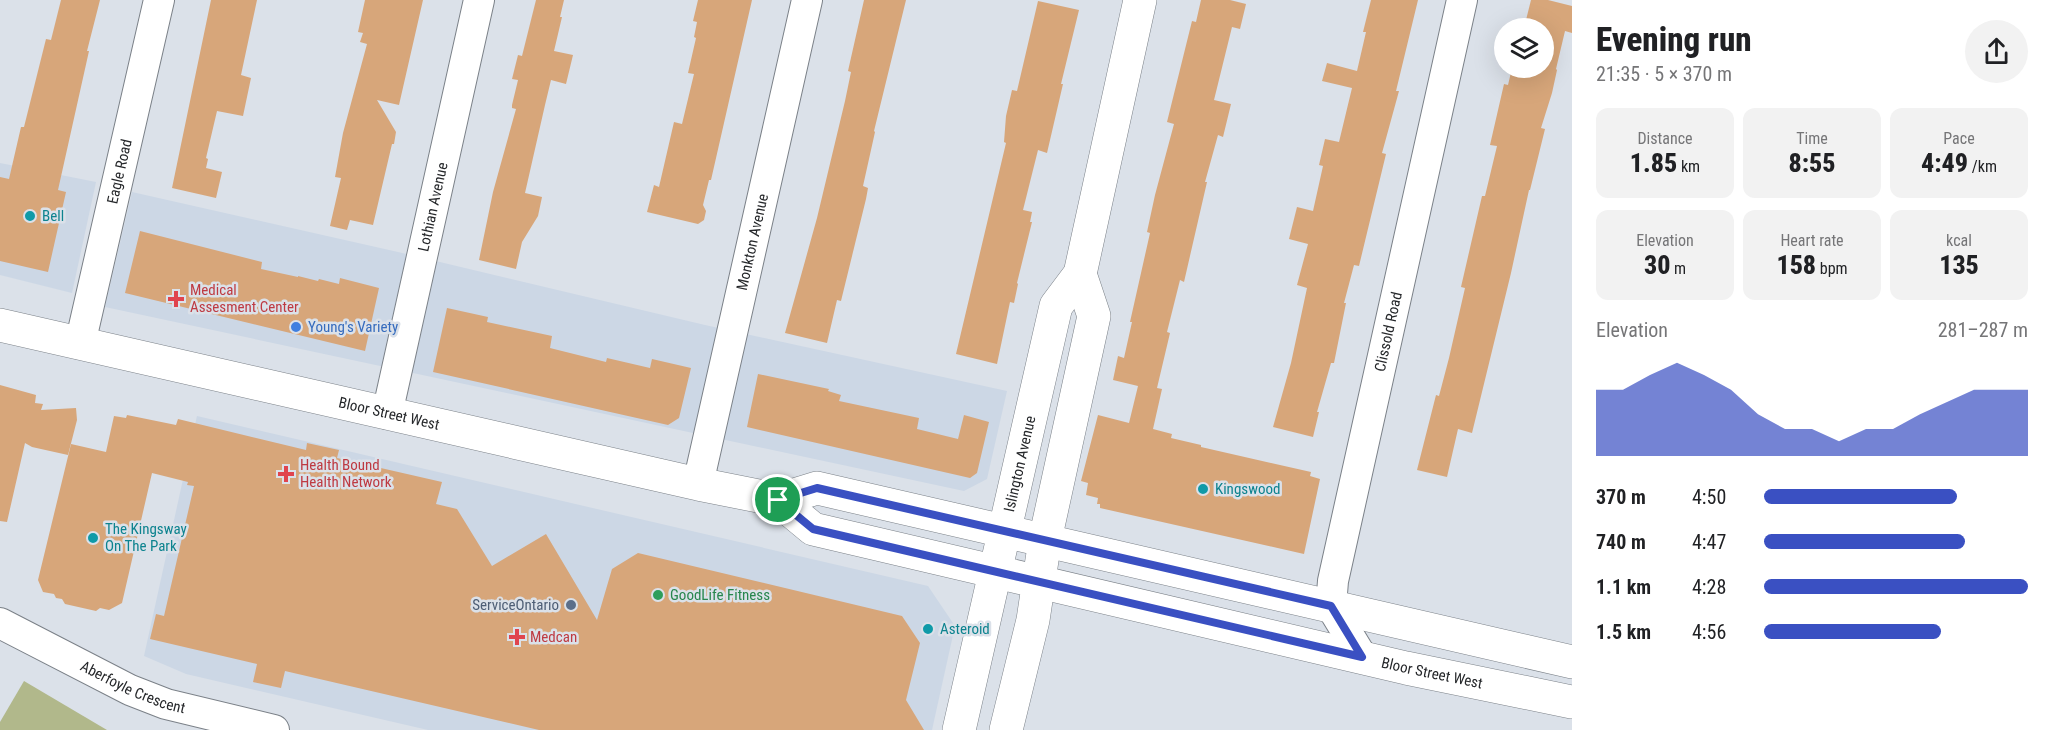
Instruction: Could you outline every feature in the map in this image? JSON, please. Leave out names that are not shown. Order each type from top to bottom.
[{"type":"main road","name":"Islington Avenue","points":[[958,730],[1006,531],[1056,306],[1080,274],[1140,0]]},
{"type":"main road","points":[[1006,730],[1033,620],[1045,540],[1094,316],[1080,274]]},
{"type":"main road","name":"Bloor Street West","points":[[0,325],[698,484],[778,500],[813,529],[1362,657],[1572,702]]},
{"type":"main road","name":"Bloor Street West","points":[[778,500],[817,488],[1572,662]]},
{"type":"street","name":"Eagle Road","points":[[81,344],[159,0]]},
{"type":"street","name":"Lothian Avenue","points":[[387,414],[479,0]]},
{"type":"street","name":"Monkton Avenue","points":[[698,484],[807,0]]},
{"type":"street","name":"Clissold Road","points":[[1331,606],[1333,581],[1462,0]]},
{"type":"street","points":[[1331,606],[1362,657]]},
{"type":"street","name":"Aberfoyle Crescent","points":[[0,623],[130,690],[166,704],[274,730]]},
{"type":"shaded area","points":[[0,163],[96,182],[72,293],[0,275]]},
{"type":"shaded area","points":[[132,192],[705,325],[1007,391],[987,479],[964,491],[105,307]]},
{"type":"shaded area","points":[[197,416],[928,586],[955,626],[932,730],[428,730],[186,674],[144,656]]},
{"type":"green space","points":[[24,681],[107,730],[0,730],[0,722]]},
{"type":"building","points":[[61,0],[100,0],[58,190],[66,192],[48,272],[0,261],[0,177],[9,179],[46,39],[51,40]]},
{"type":"building","points":[[211,0],[257,0],[241,75],[251,78],[243,116],[217,111],[206,158],[208,159],[206,168],[222,172],[216,198],[172,188]]},
{"type":"building","points":[[365,0],[423,0],[399,105],[377,100],[396,132],[373,225],[350,220],[347,230],[330,226],[341,178],[335,177],[343,133],[367,44],[360,42],[363,33],[358,32]]},
{"type":"building","points":[[536,0],[564,0],[554,51],[573,55],[566,84],[551,80],[525,193],[542,197],[538,216],[522,242],[516,269],[479,260],[493,192],[516,109],[512,108],[512,105],[518,80],[512,79],[518,55],[522,56]]},
{"type":"building","points":[[698,0],[752,0],[711,180],[709,180],[703,205],[706,211],[704,220],[698,224],[647,212],[654,185],[659,187],[674,122],[682,124],[694,74],[688,73],[696,38],[694,37],[697,22],[693,21]]},
{"type":"building","points":[[864,0],[906,0],[874,131],[863,186],[868,188],[866,199],[841,301],[837,300],[827,343],[785,333],[817,218],[845,101],[851,72],[848,71]]},
{"type":"building","points":[[1201,0],[1230,0],[1246,4],[1240,29],[1232,27],[1214,100],[1231,104],[1223,137],[1218,135],[1205,182],[1207,182],[1184,282],[1180,280],[1167,332],[1170,333],[1157,388],[1162,389],[1153,429],[1172,434],[1171,438],[1201,445],[1201,447],[1311,472],[1310,476],[1320,479],[1304,554],[1100,508],[1100,504],[1097,504],[1098,498],[1086,495],[1088,483],[1081,481],[1098,415],[1129,423],[1138,386],[1113,380],[1118,356],[1124,358],[1150,233],[1147,232],[1174,124],[1167,122],[1192,21],[1196,22]]},
{"type":"building","points":[[1371,0],[1418,0],[1396,91],[1399,91],[1382,153],[1386,154],[1359,266],[1354,265],[1344,303],[1346,303],[1334,363],[1331,363],[1317,412],[1319,412],[1313,437],[1273,427],[1291,363],[1307,288],[1297,285],[1308,244],[1289,239],[1297,207],[1313,211],[1323,166],[1319,165],[1325,139],[1339,142],[1352,88],[1322,81],[1327,63],[1357,71]]},
{"type":"building","points":[[1531,0],[1548,0],[1572,6],[1572,33],[1565,31],[1552,93],[1541,128],[1545,129],[1472,433],[1458,429],[1447,477],[1417,470],[1436,395],[1439,396],[1465,288],[1461,287],[1482,196],[1485,196],[1497,146],[1490,145],[1504,84],[1508,85],[1510,78],[1554,78],[1554,18],[1526,18]]},
{"type":"building","points":[[1038,1],[1079,10],[1047,153],[1038,150],[1023,210],[1032,212],[1030,222],[1032,222],[1014,303],[1010,302],[997,364],[956,354],[1006,143],[1004,142],[1006,116],[1012,90],[1017,91]]},
{"type":"building","points":[[140,231],[262,262],[261,269],[339,284],[340,278],[379,288],[365,351],[125,293]]},
{"type":"building","points":[[447,308],[488,317],[487,322],[552,336],[550,348],[606,362],[607,358],[650,368],[652,359],[691,368],[679,418],[668,425],[433,372]]},
{"type":"building","points":[[758,374],[829,389],[828,391],[841,395],[839,401],[919,418],[917,429],[958,439],[964,415],[989,422],[977,473],[970,478],[747,427]]},
{"type":"building","points":[[0,385],[36,395],[35,403],[43,404],[41,410],[76,408],[77,420],[68,455],[32,447],[25,443],[7,522],[0,521]]},
{"type":"building","points":[[127,415],[176,425],[178,419],[306,450],[307,443],[339,450],[337,458],[442,482],[436,504],[457,509],[492,566],[546,534],[597,620],[612,569],[638,553],[902,616],[920,643],[906,700],[924,730],[539,730],[285,671],[281,688],[253,682],[257,664],[150,639],[156,614],[164,616],[194,486],[187,485],[188,482],[152,473],[122,603],[109,610],[100,608],[96,611],[65,604],[54,594],[43,592],[38,580],[71,444],[106,452],[114,416],[126,418]]},
{"type":"place","name":"Bell","points":[[30,216]]},
{"type":"place","name":"Medical Assesment Center","points":[[176,299]]},
{"type":"place","name":"Young's Variety","points":[[296,327]]},
{"type":"place","name":"Health Bound Health Network","points":[[286,474]]},
{"type":"place","name":"Kingswood","points":[[1203,489]]},
{"type":"place","name":"The Kingsway On The Park","points":[[93,538]]},
{"type":"place","name":"GoodLife Fitness","points":[[658,595]]},
{"type":"place","name":"ServiceOntario","points":[[571,605]]},
{"type":"place","name":"Asteroid","points":[[928,629]]},
{"type":"place","name":"Medcan","points":[[517,637]]},
{"type":"route","points":[[817,488],[1331,606],[1362,657],[813,529],[778,500],[817,488]]}]
